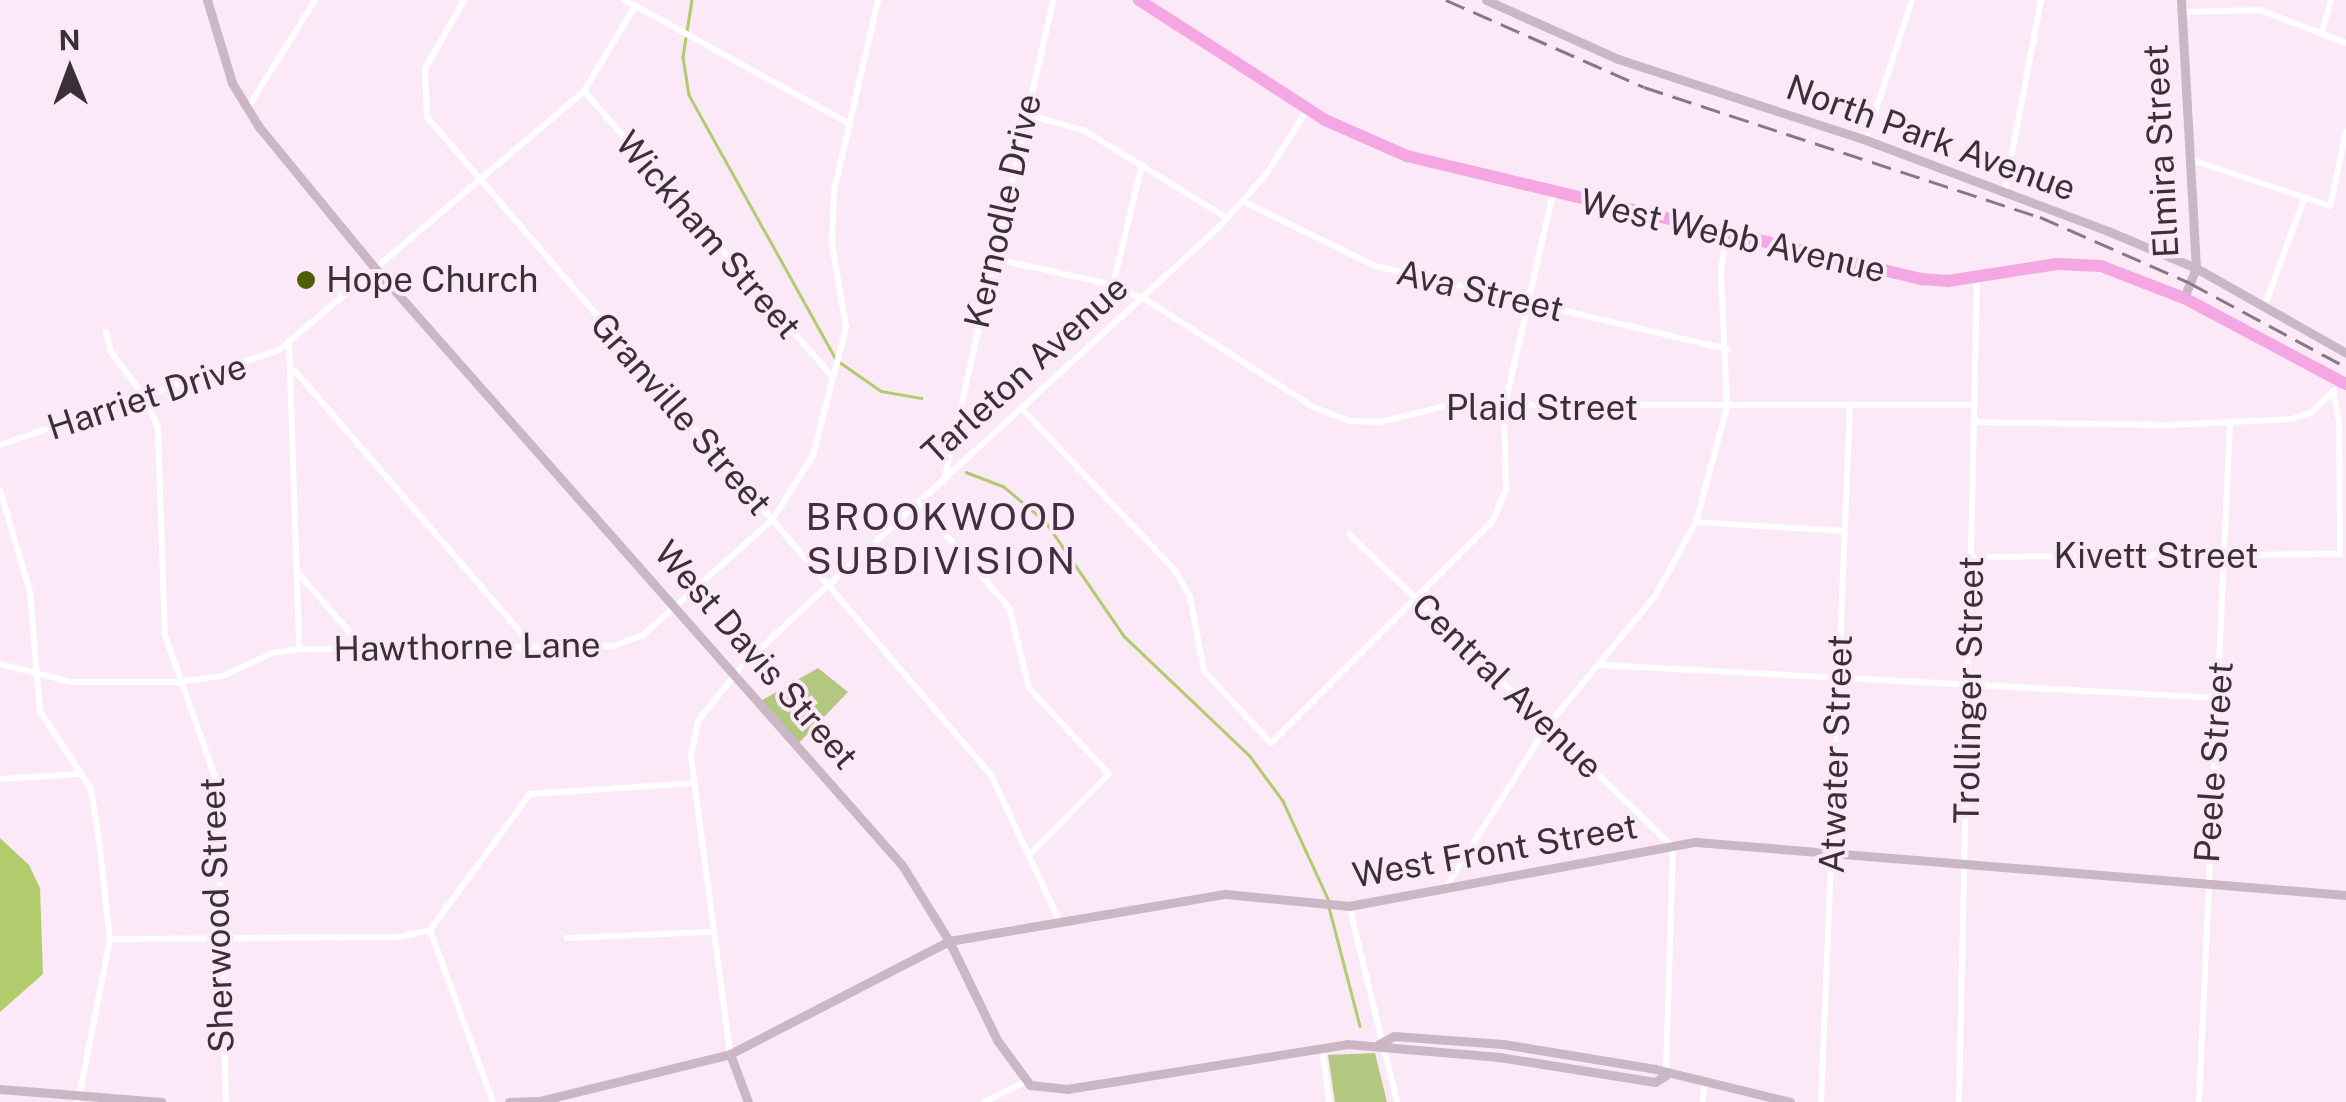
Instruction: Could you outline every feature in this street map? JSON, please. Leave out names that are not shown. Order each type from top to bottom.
[{"type":"highway","name":"West Webb Avenue","points":[[1139,0],[1307,109],[1407,156],[1921,280],[1976,278],[2083,264],[2184,298],[2340,386]]},
{"type":"street","name":"West Davis Street","points":[[207,0],[222,58],[247,108],[374,267],[902,865],[949,941],[997,1040],[1027,1081]]},
{"type":"street","points":[[247,108],[315,0]]},
{"type":"street","name":"Granville Street","points":[[464,0],[428,61],[423,102],[427,118],[991,775],[1060,922]]},
{"type":"street","points":[[625,0],[848,123]]},
{"type":"street","name":"Hawthorne Lane","points":[[0,664],[70,682],[178,682],[223,676],[272,653],[299,649],[625,644],[678,607],[773,519],[813,455],[846,314],[830,220],[848,123],[878,0]]},
{"type":"street","name":"Kernodle Drive","points":[[944,481],[1053,0]]},
{"type":"street","name":"North Park Avenue","points":[[1486,0],[1618,59],[2005,189],[2196,268],[2346,353]]},
{"type":"street","points":[[1866,140],[1912,0]]},
{"type":"street","points":[[2005,189],[2041,0]]},
{"type":"street","name":"Elmira Street","points":[[2180,0],[2196,268],[2184,298]]},
{"type":"street","points":[[2322,32],[2331,0]]},
{"type":"street","name":"Harriet Drive","points":[[0,445],[258,360],[290,340],[584,92],[635,6]]},
{"type":"street","points":[[2181,12],[2260,10],[2346,43]]},
{"type":"street","name":"Wickham Street","points":[[584,92],[834,378]]},
{"type":"street","name":"Tarleton Avenue","points":[[748,1102],[730,1054],[709,932],[694,782],[694,730],[737,674],[830,584],[1144,299],[1244,202],[1307,109]]},
{"type":"street","points":[[1026,114],[1075,126],[1226,218]]},
{"type":"street","points":[[2192,160],[2330,206],[2346,132]]},
{"type":"street","points":[[1113,285],[1142,164]]},
{"type":"street","points":[[1023,410],[1175,570],[1190,597],[1204,671],[1272,743],[1485,533],[1500,506],[1506,476],[1504,410],[1553,194]]},
{"type":"street","points":[[2264,308],[2305,197]]},
{"type":"street","name":"Ava Street","points":[[1244,202],[1352,258],[1727,349]]},
{"type":"street","points":[[1443,891],[1548,725],[1655,596],[1696,522],[1727,407],[1721,273],[1726,234]]},
{"type":"street","name":"Plaid Street","points":[[992,258],[1113,285],[1144,299],[1337,417],[1380,422],[1450,405],[1504,410],[1975,406]]},
{"type":"street","name":"Trollinger Street","points":[[1959,1102],[1976,278]]},
{"type":"street","name":"Sherwood Street","points":[[106,332],[111,352],[146,398],[162,456],[166,635],[178,682],[217,783],[226,1102]]},
{"type":"street","points":[[290,340],[295,371],[299,649]]},
{"type":"street","points":[[295,371],[533,647]]},
{"type":"street","points":[[1975,422],[2230,423],[2302,417],[2340,386]]},
{"type":"street","name":"Kivett Street","points":[[1972,557],[2340,554],[2340,386]]},
{"type":"street","name":"Atwater Street","points":[[1821,1102],[1850,405]]},
{"type":"street","name":"Peele Street","points":[[2199,1102],[2230,423]]},
{"type":"street","points":[[0,490],[30,592],[33,673],[45,726],[93,796],[110,939],[78,1100]]},
{"type":"street","points":[[919,504],[1008,608],[1022,642],[1029,688],[1110,774],[1030,854]]},
{"type":"street","points":[[1696,522],[1845,531]]},
{"type":"street","name":"Central Avenue","points":[[1349,534],[1673,847]]},
{"type":"street","points":[[298,573],[365,650]]},
{"type":"street","points":[[1599,665],[1969,681],[2219,698]]},
{"type":"street","points":[[0,779],[77,774]]},
{"type":"street","points":[[110,939],[398,937],[430,930],[530,794],[694,782]]},
{"type":"street","name":"West Front Street","points":[[509,1102],[730,1054],[949,941],[1225,894],[1344,906],[1713,842],[2346,894]]},
{"type":"street","points":[[1666,1075],[1673,847]]},
{"type":"street","points":[[1344,906],[1378,1044],[1397,1102]]},
{"type":"street","points":[[430,930],[492,1102]]},
{"type":"street","points":[[567,938],[709,932]]},
{"type":"street","points":[[984,1102],[1027,1081],[1038,1088],[1067,1089],[1322,1046],[1378,1044],[1655,1082],[1666,1075],[1704,1080],[1790,1102]]},
{"type":"street","points":[[1322,1046],[1330,1102]]},
{"type":"street","points":[[1703,1102],[1704,1080]]},
{"type":"street","points":[[0,1089],[78,1100],[161,1102]]},
{"type":"street","points":[[1067,1089],[1070,1102]]},
{"type":"shaded area","points":[[818,668],[848,692],[797,745],[759,702]]},
{"type":"shaded area","points":[[0,838],[29,865],[40,888],[43,974],[0,1012]]},
{"type":"shaded area","points":[[1375,1053],[1387,1102],[1335,1102],[1328,1055]]},
{"type":"waterway","points":[[692,0],[683,57],[689,95],[835,357]]},
{"type":"waterway","points":[[841,363],[881,391],[921,398]]},
{"type":"waterway","points":[[966,472],[1003,486],[1045,521],[1124,636],[1250,756],[1283,801],[1328,899]]},
{"type":"waterway","points":[[1329,907],[1360,1026]]},
{"type":"railway","points":[[1446,0],[1644,87],[2040,217],[2190,283],[2346,367]]},
{"type":"place","name":"Hope Church","points":[[306,280]]},
{"type":"district","name":"BROOKWOOD SUBDIVISION","points":[[942,539]]}]
